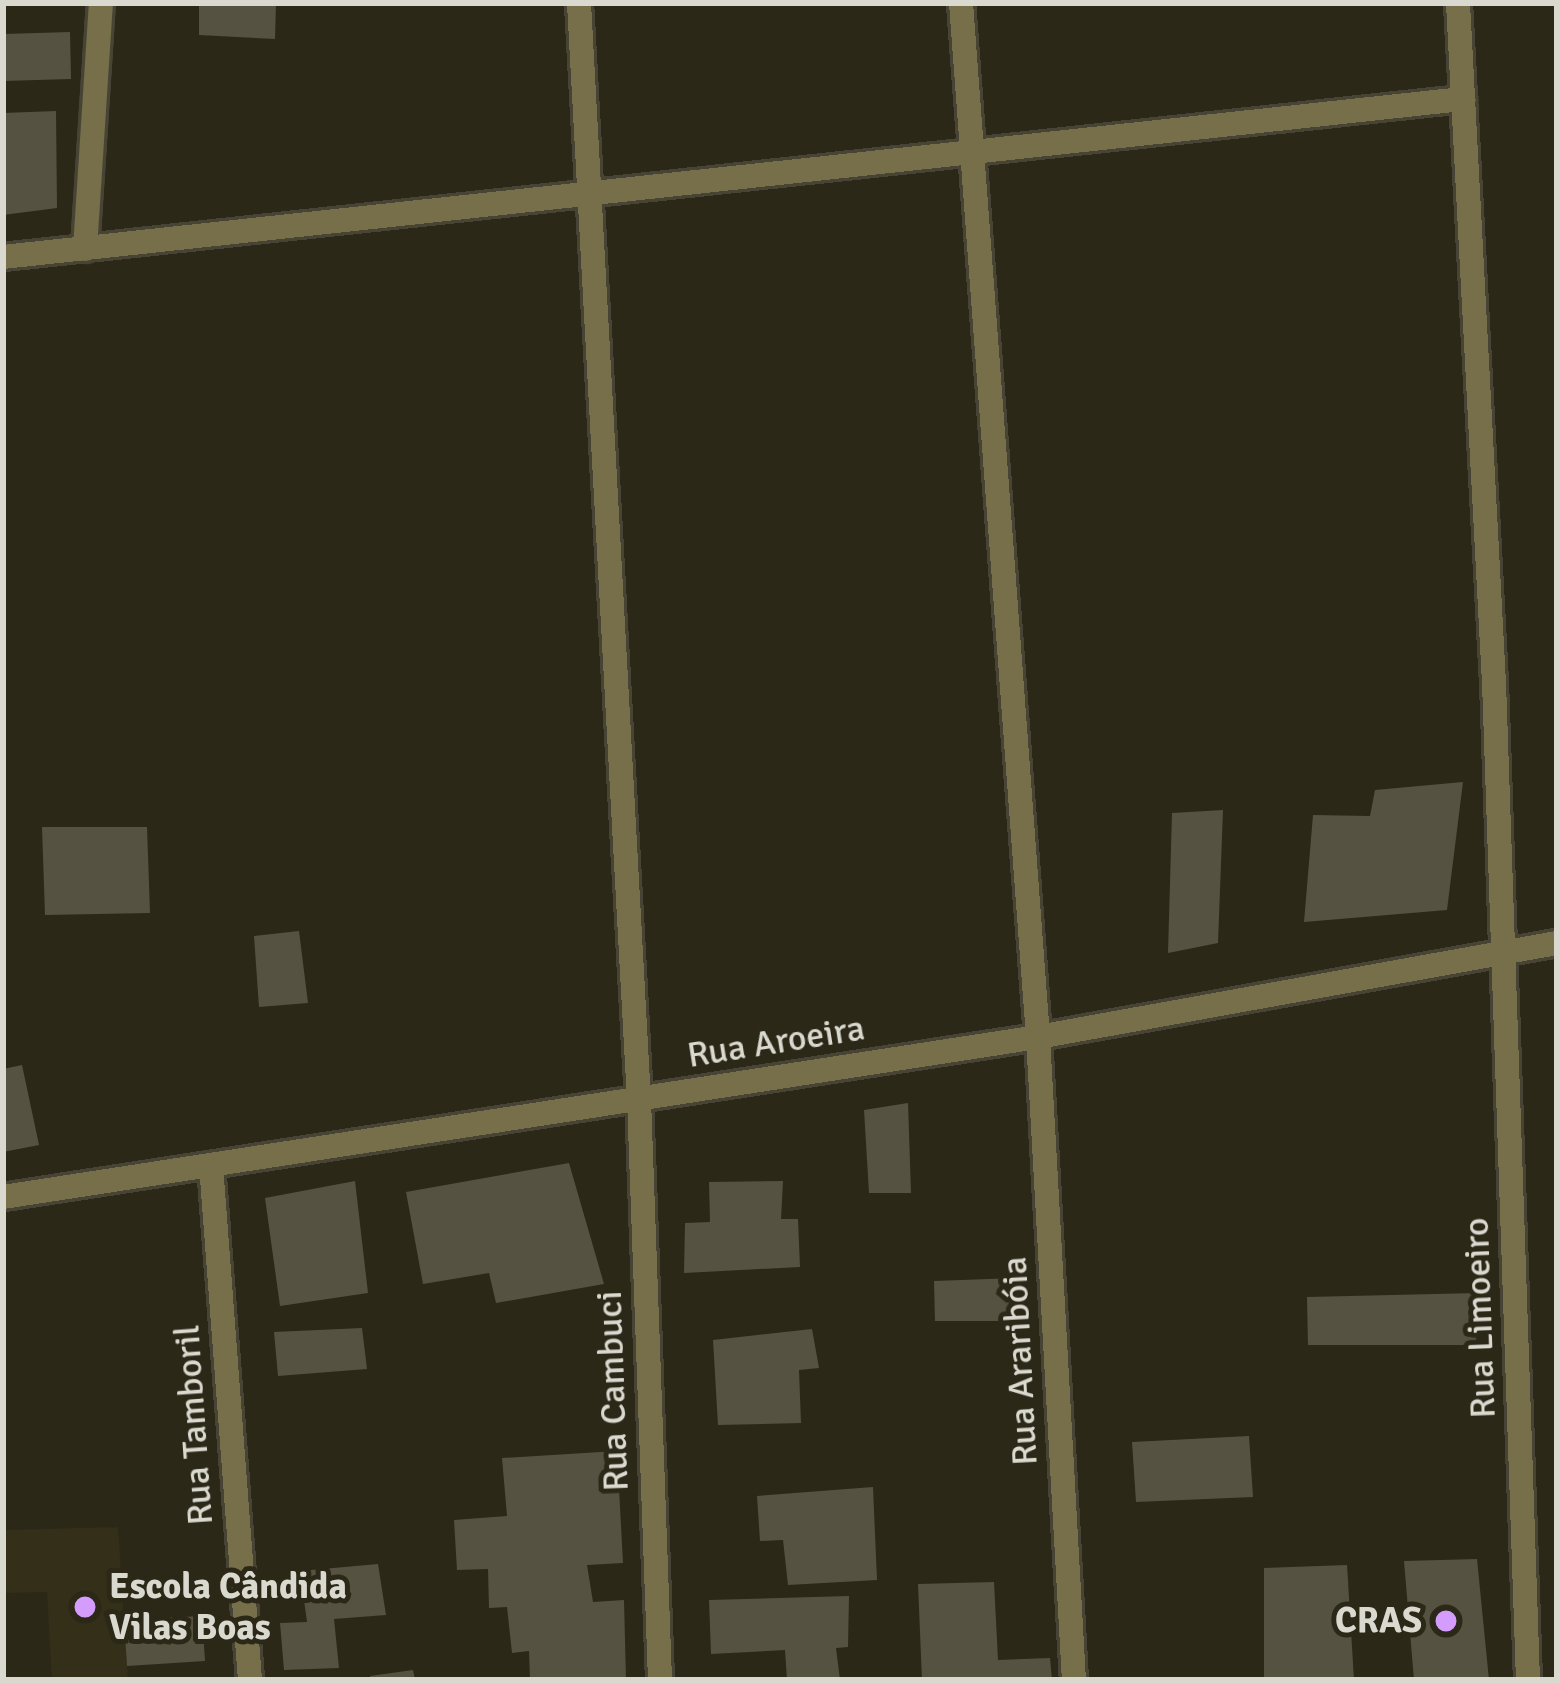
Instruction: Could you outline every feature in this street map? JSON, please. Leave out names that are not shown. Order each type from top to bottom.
[{"type":"street","points":[[85,249],[101,3]]},
{"type":"street","name":"Rua Cambuci","points":[[579,3],[595,194],[660,1680]]},
{"type":"street","name":"Rua Araribóia","points":[[961,3],[1038,1037],[1074,1680]]},
{"type":"street","name":"Rua Limoeiro","points":[[1458,3],[1504,953],[1528,1680]]},
{"type":"street","points":[[3,257],[1463,99]]},
{"type":"street","name":"Rua Aroeira","points":[[3,1197],[1038,1037],[1557,944]]},
{"type":"street","name":"Rua Tamboril","points":[[211,1165],[250,1680]]},
{"type":"shaded area","name":"Escola Cândida Vilas Boas","points":[[118,1527],[128,1680],[52,1680],[47,1592],[3,1593],[3,1530]]},
{"type":"building","points":[[199,3],[276,3],[275,39],[199,35]]},
{"type":"building","points":[[70,32],[71,79],[3,81],[3,34]]},
{"type":"building","points":[[56,111],[57,208],[3,215],[3,113]]},
{"type":"building","points":[[1463,782],[1447,910],[1304,922],[1313,815],[1370,816],[1375,790]]},
{"type":"building","points":[[1223,810],[1218,943],[1168,953],[1172,813]]},
{"type":"building","points":[[42,827],[147,827],[150,913],[45,915]]},
{"type":"building","points":[[299,931],[308,1003],[259,1007],[254,936]]},
{"type":"building","points":[[22,1065],[39,1145],[3,1152],[3,1069]]},
{"type":"building","points":[[908,1103],[911,1193],[869,1193],[864,1110]]},
{"type":"building","points":[[569,1163],[604,1284],[496,1303],[489,1273],[423,1284],[406,1192]]},
{"type":"building","points":[[355,1181],[368,1293],[280,1306],[265,1198]]},
{"type":"building","points":[[783,1181],[781,1219],[798,1219],[800,1267],[684,1273],[685,1223],[710,1222],[709,1182]]},
{"type":"building","points":[[1016,1278],[1015,1321],[935,1321],[934,1281]]},
{"type":"building","points":[[1477,1293],[1476,1345],[1308,1345],[1307,1297]]},
{"type":"building","points":[[362,1328],[367,1369],[278,1376],[274,1332]]},
{"type":"building","points":[[812,1329],[819,1368],[799,1370],[801,1423],[718,1425],[713,1340]]},
{"type":"building","points":[[1249,1436],[1253,1497],[1136,1502],[1132,1442]]},
{"type":"building","points":[[617,1451],[623,1563],[587,1565],[593,1602],[624,1600],[626,1680],[530,1680],[529,1651],[512,1653],[507,1607],[489,1608],[488,1569],[457,1570],[454,1520],[507,1516],[502,1458]]},
{"type":"building","points":[[873,1487],[877,1580],[788,1585],[783,1540],[760,1541],[757,1496]]},
{"type":"building","name":"CRAS","points":[[1477,1559],[1489,1680],[1414,1680],[1404,1561]]},
{"type":"building","points":[[378,1564],[386,1615],[334,1619],[339,1668],[284,1670],[280,1623],[307,1622],[300,1571]]},
{"type":"building","points":[[1347,1565],[1354,1680],[1264,1680],[1264,1568]]},
{"type":"building","points":[[994,1582],[998,1660],[1050,1658],[1052,1680],[922,1680],[918,1584]]},
{"type":"building","points":[[849,1596],[848,1647],[836,1648],[840,1680],[787,1680],[785,1650],[711,1654],[709,1600]]},
{"type":"building","points":[[202,1616],[205,1661],[127,1666],[124,1620]]},
{"type":"building","points":[[413,1670],[415,1680],[371,1680],[370,1676]]},
{"type":"place","name":"Escola Cândida Vilas Boas","points":[[85,1607]]},
{"type":"place","name":"CRAS","points":[[1446,1621]]}]
